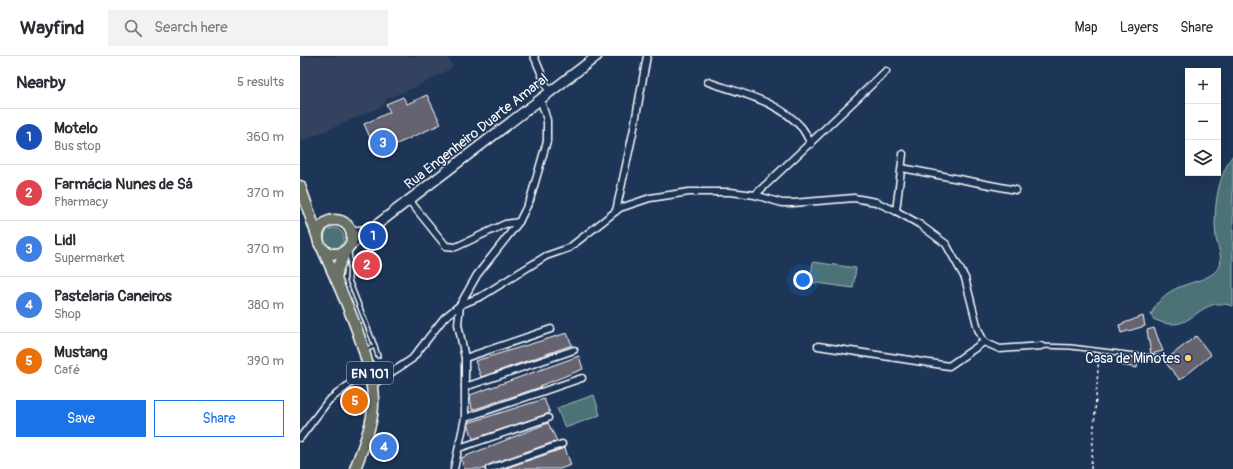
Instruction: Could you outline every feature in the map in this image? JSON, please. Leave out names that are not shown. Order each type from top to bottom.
[{"type":"main road","name":"Rua Engenheiro Duarte Amaral","points":[[348,248],[540,98],[597,56]]},
{"type":"main road","name":"EN 101","points":[[300,186],[310,211],[318,238],[336,279],[364,351],[369,369],[372,385],[372,416],[355,469]]},
{"type":"main road","points":[[310,211],[318,218],[329,222],[343,222],[350,230],[352,236],[338,268],[336,279]]},
{"type":"main road","points":[[318,238],[319,231],[323,225],[329,222]]},
{"type":"main road","points":[[350,230],[364,232],[372,229]]},
{"type":"main road","points":[[324,250],[335,254],[348,248]]},
{"type":"street","points":[[534,56],[549,92]]},
{"type":"street","points":[[537,63],[539,56]]},
{"type":"street","points":[[616,211],[633,133],[647,56]]},
{"type":"street","points":[[755,195],[811,144],[886,71]]},
{"type":"street","points":[[708,82],[770,104],[788,114],[802,128],[811,144]]},
{"type":"street","points":[[454,469],[465,418],[465,358],[458,324],[460,305],[477,275],[519,222],[530,200],[547,141],[547,120],[540,98]]},
{"type":"street","points":[[896,211],[903,154]]},
{"type":"street","points":[[902,168],[1016,190]]},
{"type":"street","points":[[372,385],[412,359],[444,318],[460,305],[482,296],[546,256],[569,248],[620,208],[650,198],[689,192],[730,192],[755,195],[782,203],[804,204],[854,198],[876,202],[919,224],[946,244],[965,278],[978,330],[984,342],[1000,349],[1041,346]]},
{"type":"street","points":[[409,200],[446,246],[456,247],[505,224],[519,222]]},
{"type":"street","points":[[465,358],[551,329]]},
{"type":"street","points":[[818,346],[949,366],[984,342]]},
{"type":"street","points":[[465,387],[574,350]]},
{"type":"street","points":[[300,438],[328,401],[369,369]]},
{"type":"street","points":[[465,418],[582,378]]},
{"type":"street","points":[[459,448],[548,418]]},
{"type":"street","points":[[489,469],[562,444]]},
{"type":"lane","points":[[348,248],[350,260],[348,280],[378,356]]},
{"type":"lane","points":[[364,351],[375,346]]},
{"type":"lane","points":[[1041,346],[1070,347],[1159,358]]},
{"type":"path","points":[[1091,469],[1094,452],[1092,444],[1099,351]]},
{"type":"shaded area","points":[[300,56],[447,56],[453,67],[421,85],[386,99],[383,106],[300,142]]},
{"type":"green space","points":[[1233,155],[1233,306],[1217,304],[1209,306],[1189,319],[1174,324],[1153,319],[1151,315],[1158,303],[1166,294],[1213,274],[1219,267],[1221,260],[1215,228],[1217,195],[1223,173]]},
{"type":"green space","points":[[334,228],[341,231],[344,238],[341,245],[334,248],[327,245],[324,238],[327,231]]},
{"type":"green space","points":[[813,262],[856,268],[853,288],[810,282]]},
{"type":"green space","points":[[594,395],[600,415],[565,428],[557,408]]},
{"type":"building","points":[[427,95],[441,124],[377,153],[364,124],[390,112],[386,104],[403,97],[407,104]]},
{"type":"building","points":[[1143,316],[1145,326],[1121,333],[1119,325]]},
{"type":"building","points":[[1154,328],[1163,351],[1151,354],[1147,330]]},
{"type":"building","points":[[567,333],[572,345],[481,377],[475,361]]},
{"type":"building","name":"Casa de Minotes","points":[[1196,336],[1211,355],[1180,380],[1164,361]]},
{"type":"building","points":[[579,356],[583,369],[540,386],[541,387],[472,410],[470,395]]},
{"type":"building","points":[[1121,356],[1138,358],[1137,368],[1120,365]]},
{"type":"building","points":[[544,399],[550,413],[473,439],[468,423]]},
{"type":"building","points":[[548,423],[557,441],[488,465],[485,469],[464,469],[461,458]]},
{"type":"building","points":[[565,448],[571,465],[560,469],[503,469]]},
{"type":"place","name":"Lidl","points":[[383,143]]},
{"type":"place","name":"Motelo","points":[[373,236]]},
{"type":"place","name":"Farmácia Nunes de Sá","points":[[367,265]]},
{"type":"place","name":"Casa de Minotes","points":[[1188,358]]},
{"type":"place","name":"Mustang","points":[[355,401]]},
{"type":"place","name":"Pastelaria Caneiros","points":[[384,447]]}]
